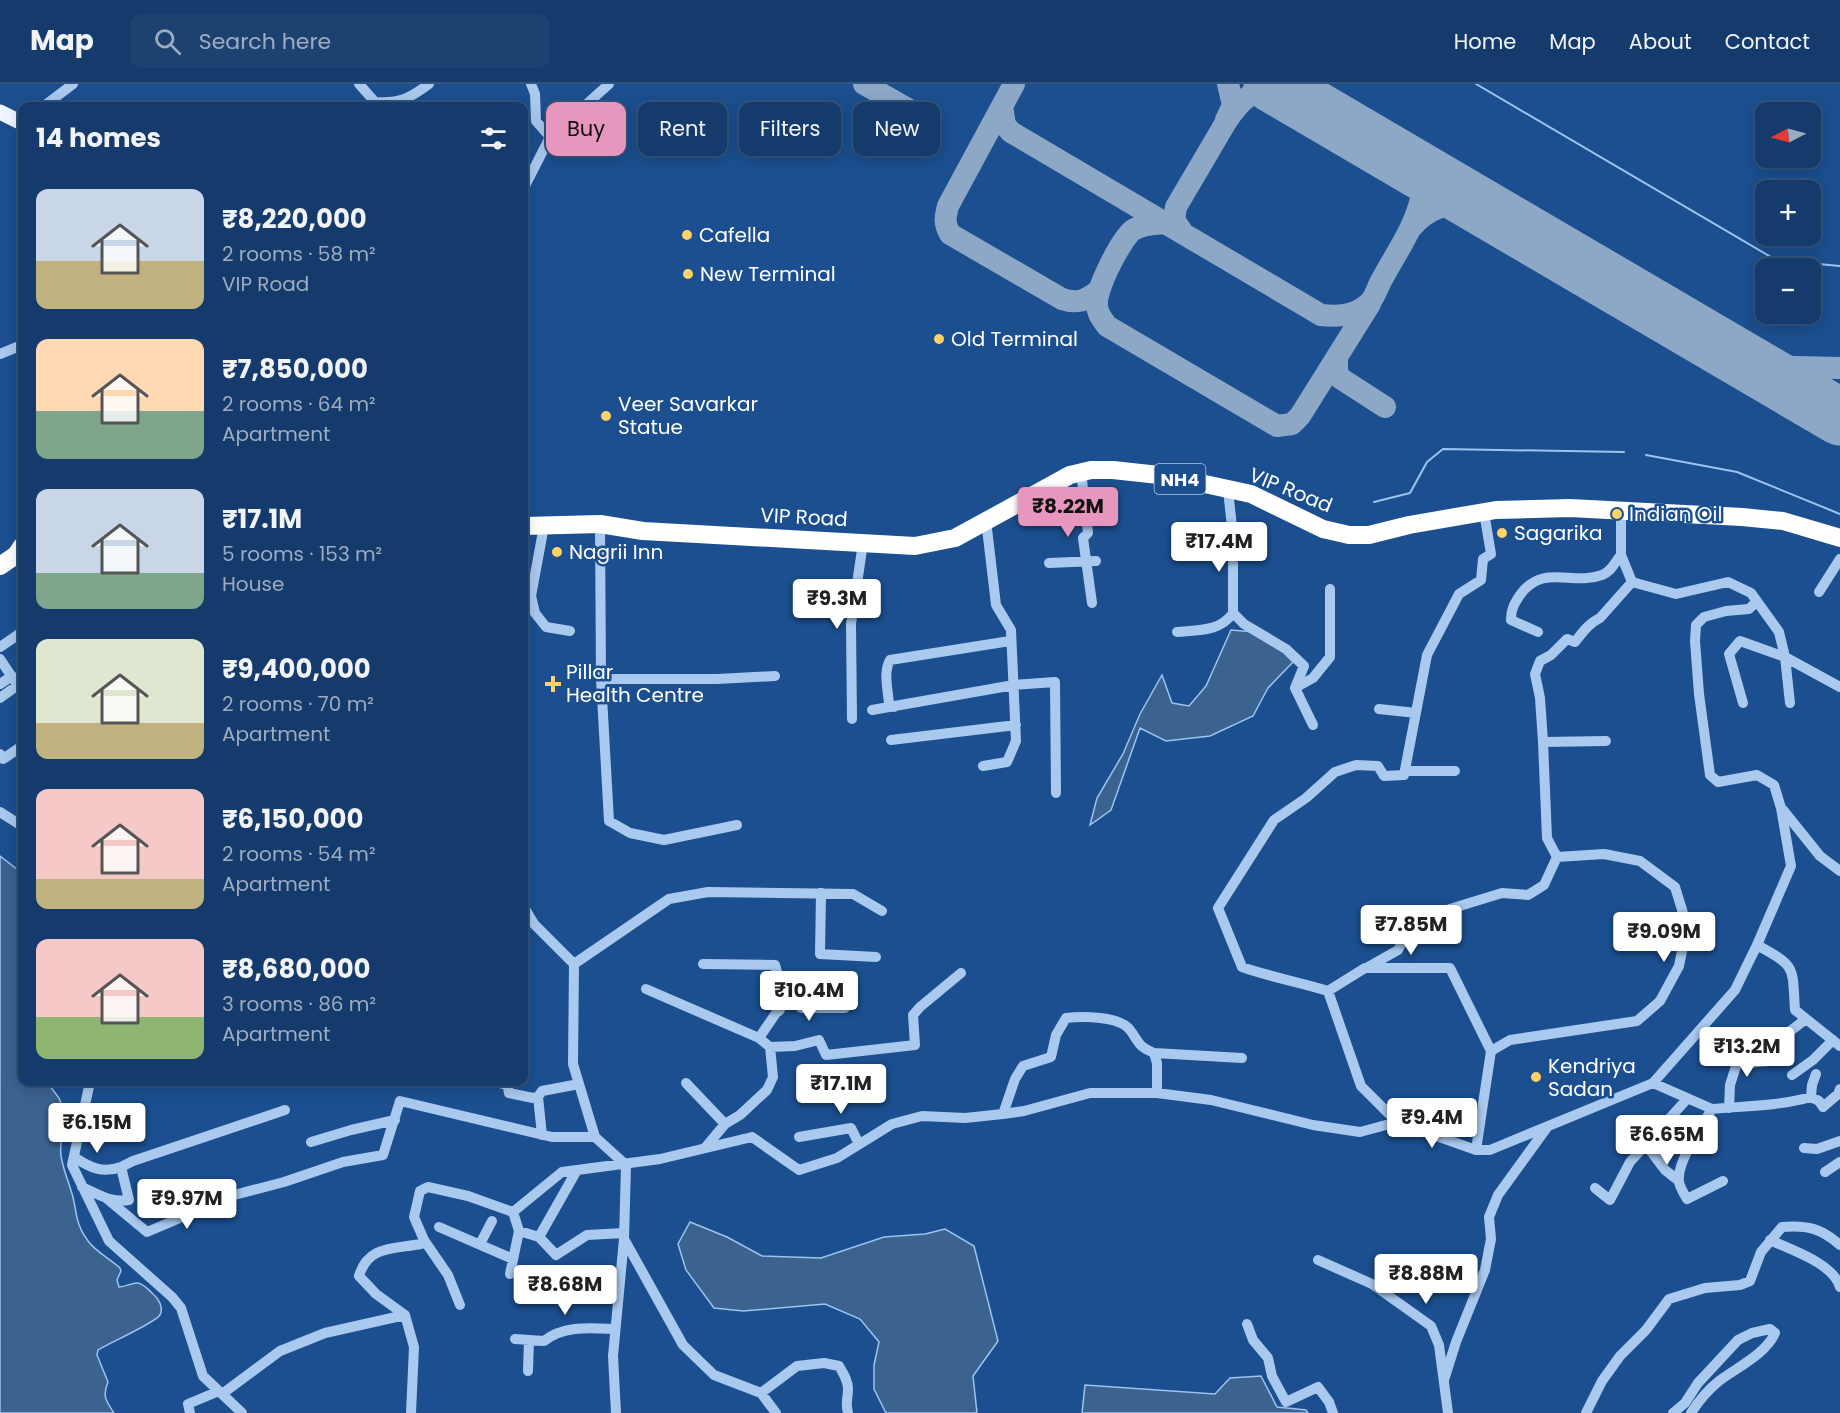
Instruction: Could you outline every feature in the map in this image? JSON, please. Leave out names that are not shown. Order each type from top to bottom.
[{"type":"highway","name":"VIP Road","points":[[528,526],[600,524],[643,531],[915,546],[955,538],[1070,475],[1081,471],[1113,470],[1168,476],[1251,494],[1323,529],[1349,535],[1369,535],[1408,525],[1484,512],[1570,508],[1742,516],[1783,521],[1840,538]]},
{"type":"highway","points":[[1,562],[18,552]]},
{"type":"main road","points":[[0,112],[18,121]]},
{"type":"street","points":[[49,102],[74,84]]},
{"type":"street","points":[[359,84],[375,102]]},
{"type":"street","points":[[395,102],[411,97],[429,84]]},
{"type":"street","points":[[531,84],[535,94],[536,121],[546,132]]},
{"type":"street","points":[[589,102],[609,84]]},
{"type":"street","points":[[528,180],[546,145]]},
{"type":"street","points":[[0,354],[18,347]]},
{"type":"street","points":[[1081,471],[1088,533],[1083,538],[1091,561],[1092,603]]},
{"type":"street","points":[[1177,632],[1212,629],[1228,621],[1233,613],[1233,536],[1228,490]]},
{"type":"street","points":[[1484,512],[1491,554],[1484,559],[1481,580],[1460,594],[1427,655],[1404,775],[1384,776],[1378,766],[1356,765],[1335,772],[1306,798],[1274,820],[1218,908],[1242,967],[1328,991],[1398,950],[1414,920],[1502,893],[1528,895],[1544,885],[1557,857]]},
{"type":"street","points":[[1622,512],[1621,555],[1632,582]]},
{"type":"street","points":[[984,766],[1007,762],[1016,741],[1011,630],[996,605],[986,520]]},
{"type":"street","points":[[600,524],[601,679],[609,821],[630,833],[664,840],[737,825]]},
{"type":"street","points":[[544,526],[531,596],[535,613],[546,627],[570,631]]},
{"type":"street","points":[[852,719],[851,624],[863,543]]},
{"type":"street","points":[[1538,632],[1511,620],[1511,608],[1523,590],[1537,579],[1600,576],[1611,570],[1621,555]]},
{"type":"street","points":[[1819,592],[1840,559]]},
{"type":"street","points":[[1049,563],[1091,561]]},
{"type":"street","points":[[1632,582],[1676,594],[1728,582],[1751,593],[1779,632],[1785,657],[1790,703]]},
{"type":"street","points":[[1557,857],[1547,838],[1540,698],[1535,674],[1539,661],[1551,655],[1567,639],[1575,642],[1632,582]]},
{"type":"street","points":[[1295,688],[1313,678],[1330,657],[1330,589]]},
{"type":"street","points":[[1328,991],[1361,1086],[1397,1122],[1476,1150],[1490,1150],[1653,1083],[1735,990],[1791,866],[1781,808],[1774,785],[1757,775],[1718,782],[1710,775],[1699,694],[1696,625],[1704,617],[1726,610],[1749,609],[1757,601]]},
{"type":"street","points":[[1233,613],[1244,624],[1286,649],[1304,666],[1295,688],[1313,724]]},
{"type":"street","points":[[0,647],[18,635]]},
{"type":"street","points":[[894,707],[890,704],[887,680],[886,666],[890,660],[1010,641]]},
{"type":"street","points":[[1743,703],[1730,654],[1740,641],[1785,657],[1840,687]]},
{"type":"street","points":[[0,659],[18,684]]},
{"type":"street","points":[[601,679],[717,679],[775,676]]},
{"type":"street","points":[[872,710],[1014,685],[1055,682],[1056,793]]},
{"type":"street","points":[[0,684],[18,684]]},
{"type":"street","points":[[0,698],[18,684]]},
{"type":"street","points":[[1379,709],[1416,713]]},
{"type":"street","points":[[891,740],[1016,725]]},
{"type":"street","points":[[1543,742],[1606,741]]},
{"type":"street","points":[[0,754],[3,759],[18,749]]},
{"type":"street","points":[[1405,771],[1455,771]]},
{"type":"street","points":[[1781,808],[1820,856],[1840,871]]},
{"type":"street","points":[[0,812],[18,823]]},
{"type":"street","points":[[1491,1051],[1510,1040],[1637,1021],[1660,1001],[1679,966],[1687,926],[1675,887],[1640,861],[1604,854],[1557,857]]},
{"type":"street","points":[[574,964],[669,899],[708,892],[853,894],[882,911]]},
{"type":"street","points":[[821,893],[819,954],[876,957]]},
{"type":"street","points":[[528,914],[534,924],[574,964],[573,1064],[595,1137],[626,1165],[624,1236],[612,1356],[616,1413]]},
{"type":"street","points":[[528,928],[534,924]]},
{"type":"street","points":[[1757,945],[1786,960],[1793,973],[1795,1010],[1836,1043],[1792,1075]]},
{"type":"street","points":[[703,964],[775,965],[780,982],[780,1010],[759,1038]]},
{"type":"street","points":[[1365,968],[1450,968],[1491,1051],[1476,1150]]},
{"type":"street","points":[[646,989],[759,1038],[770,1047],[795,1046],[819,1040],[826,1055],[915,1045],[913,1015],[961,973]]},
{"type":"street","points":[[780,997],[795,998],[801,1008],[844,1008]]},
{"type":"street","points":[[1003,1114],[1015,1079],[1023,1066],[1051,1057],[1056,1035],[1066,1018],[1081,1016],[1121,1022],[1130,1030],[1134,1039],[1145,1049],[1154,1053],[1242,1058]]},
{"type":"street","points":[[1729,1108],[1730,1085],[1737,1060],[1747,1063],[1760,1060],[1769,1061],[1779,1050],[1789,1032],[1806,1019]]},
{"type":"street","points":[[705,1148],[725,1124],[740,1115],[767,1090],[772,1077],[770,1047]]},
{"type":"street","points":[[1154,1053],[1157,1063],[1157,1093]]},
{"type":"street","points":[[1811,1097],[1816,1074]]},
{"type":"street","points":[[686,1083],[725,1124]]},
{"type":"street","points":[[1653,1083],[1712,1109],[1795,1101],[1811,1097],[1819,1101],[1823,1107],[1838,1094],[1840,1089]]},
{"type":"street","points":[[508,1086],[509,1093],[533,1098],[538,1096],[542,1090],[579,1084]]},
{"type":"street","points":[[89,1086],[72,1165],[109,1241],[172,1297],[181,1308],[203,1376],[242,1413]]},
{"type":"street","points":[[513,1212],[562,1172],[660,1160],[752,1137],[799,1170],[837,1158],[892,1124],[922,1116],[965,1118],[1003,1114],[1024,1111],[1090,1093],[1157,1093],[1211,1100],[1312,1125],[1360,1132],[1397,1122]]},
{"type":"street","points":[[538,1096],[542,1135]]},
{"type":"street","points":[[1595,1188],[1610,1200],[1630,1162],[1687,1099]]},
{"type":"street","points":[[106,1198],[147,1232],[234,1194],[284,1182],[344,1162],[383,1155],[400,1101],[552,1137],[595,1137]]},
{"type":"street","points":[[1679,1181],[1682,1166],[1690,1148],[1712,1109]]},
{"type":"street","points":[[74,1156],[91,1168],[110,1172],[133,1161],[285,1110]]},
{"type":"street","points":[[311,1142],[395,1120]]},
{"type":"street","points":[[1444,1380],[1456,1342],[1485,1270],[1491,1239],[1489,1217],[1493,1206],[1498,1195],[1549,1125]]},
{"type":"street","points":[[799,1137],[851,1128],[859,1144]]},
{"type":"street","points":[[1804,1148],[1817,1149],[1840,1142]]},
{"type":"street","points":[[1646,1145],[1665,1170],[1679,1181],[1687,1199],[1723,1181]]},
{"type":"street","points":[[1825,1172],[1840,1162]]},
{"type":"street","points":[[82,1186],[118,1202],[129,1200],[121,1167]]},
{"type":"street","points":[[539,1237],[577,1170]]},
{"type":"street","points":[[460,1305],[448,1275],[424,1240],[414,1217],[420,1191],[428,1187],[468,1196],[513,1212]]},
{"type":"street","points":[[510,1274],[519,1231],[513,1212]]},
{"type":"street","points":[[480,1244],[492,1221]]},
{"type":"street","points":[[1586,1413],[1602,1381],[1620,1356],[1646,1330],[1669,1299],[1705,1288],[1740,1285],[1750,1281],[1761,1252],[1782,1227],[1809,1226],[1840,1245]]},
{"type":"street","points":[[440,1227],[513,1259]]},
{"type":"street","points":[[519,1231],[539,1237],[556,1255],[587,1235],[624,1236]]},
{"type":"street","points":[[624,1236],[683,1345],[714,1375],[761,1393],[776,1413]]},
{"type":"street","points":[[411,1413],[414,1347],[405,1315],[376,1294],[360,1276],[363,1265],[374,1252],[421,1244],[424,1240]]},
{"type":"street","points":[[1770,1240],[1825,1266],[1838,1279],[1840,1287]]},
{"type":"street","points":[[1318,1260],[1372,1284],[1431,1326],[1439,1345],[1448,1413]]},
{"type":"street","points":[[189,1413],[188,1404],[221,1392],[280,1351],[325,1333],[405,1315]]},
{"type":"street","points":[[1247,1324],[1253,1340],[1268,1358],[1272,1376],[1286,1402],[1318,1387],[1329,1402],[1333,1413]]},
{"type":"street","points":[[515,1339],[544,1341],[552,1335],[576,1328],[615,1329]]},
{"type":"street","points":[[1673,1413],[1690,1409],[1716,1383],[1760,1352],[1772,1340],[1775,1333],[1770,1329],[1752,1333],[1738,1340],[1698,1383],[1690,1409]]},
{"type":"street","points":[[528,1371],[529,1340]]},
{"type":"street","points":[[761,1393],[797,1366],[824,1363],[839,1366],[847,1382],[848,1391],[845,1403],[848,1413]]},
{"type":"water","points":[[1231,630],[1266,633],[1293,662],[1268,688],[1253,716],[1210,736],[1166,741],[1140,728],[1111,810],[1090,825],[1097,798],[1123,754],[1140,714],[1162,675],[1172,703],[1189,706],[1206,686]]},
{"type":"water","points":[[0,856],[18,870],[18,1086],[50,1086],[59,1098],[68,1120],[61,1142],[62,1159],[81,1230],[95,1248],[120,1268],[117,1280],[119,1287],[135,1283],[141,1284],[158,1300],[161,1312],[156,1319],[98,1350],[97,1355],[108,1382],[105,1391],[106,1398],[114,1413],[0,1413]]},
{"type":"water","points":[[690,1222],[727,1237],[762,1256],[821,1258],[884,1237],[925,1234],[945,1229],[974,1246],[998,1341],[973,1376],[977,1413],[886,1413],[874,1389],[874,1365],[879,1342],[860,1319],[825,1304],[743,1311],[714,1308],[686,1270],[678,1244]]},
{"type":"water","points":[[1261,1376],[1277,1407],[1306,1410],[1308,1413],[1082,1413],[1085,1385],[1215,1394],[1230,1378]]},
{"type":"waterway","points":[[1476,84],[1776,260],[1840,266]]},
{"type":"waterway","points":[[1374,502],[1410,493],[1427,462],[1443,449],[1624,452]]},
{"type":"waterway","points":[[1646,455],[1737,472],[1840,514]]},
{"type":"taxiway","points":[[864,84],[896,102]]},
{"type":"taxiway","points":[[1014,84],[948,206],[946,214],[948,230],[950,234],[1062,299],[1081,301],[1098,291]]},
{"type":"taxiway","points":[[1226,120],[1233,105],[1228,84]]},
{"type":"taxiway","points":[[1183,233],[1174,220],[1176,207],[1226,122],[1248,97],[1262,90],[1279,88]]},
{"type":"taxiway","points":[[1002,106],[1005,125],[1011,132],[1321,315],[1340,316],[1352,313],[1364,307],[1372,299],[1409,232],[1418,210],[1421,190],[1414,167]]},
{"type":"taxiway","points":[[1411,228],[1431,211],[1456,203],[1473,202]]},
{"type":"taxiway","points":[[1165,223],[1137,228],[1122,243],[1110,265],[1097,298],[1100,317],[1107,326],[1277,426],[1292,424],[1300,416],[1370,304]]},
{"type":"taxiway","points":[[1337,357],[1337,371],[1340,378],[1385,407]]},
{"type":"taxiway","points":[[1746,362],[1763,366],[1840,368]]},
{"type":"runway","points":[[1272,84],[1840,417]]},
{"type":"place","name":"Cafella","points":[[687,235]]},
{"type":"place","name":"New Terminal","points":[[688,274]]},
{"type":"place","name":"Old Terminal","points":[[939,339]]},
{"type":"place","name":"Veer Savarkar Statue","points":[[606,416]]},
{"type":"place","name":"Indian Oil","points":[[1617,514]]},
{"type":"place","name":"Sagarika","points":[[1502,533]]},
{"type":"place","name":"Nagrii Inn","points":[[557,552]]},
{"type":"place","name":"Pillar Health Centre","points":[[553,684]]},
{"type":"place","name":"Kendriya Sadan","points":[[1536,1077]]}]
